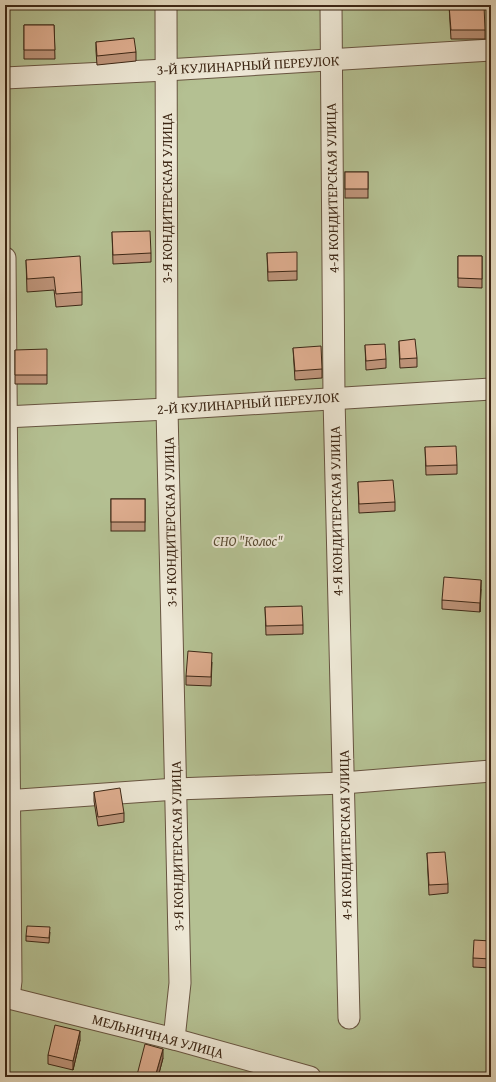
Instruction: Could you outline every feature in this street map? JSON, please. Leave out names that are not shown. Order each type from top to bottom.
[{"type":"lane","name":"3-Я КОНДИТЕРСКАЯ УЛИЦА","points":[[166,5],[167,409],[180,983],[174,1039]]},
{"type":"lane","name":"4-Я КОНДИТЕРСКАЯ УЛИЦА","points":[[331,5],[330,60],[334,398],[349,1018]]},
{"type":"lane","name":"3-Й КУЛИНАРНЫЙ ПЕРЕУЛОК","points":[[5,78],[166,70],[491,50]]},
{"type":"lane","points":[[5,258],[7,801],[11,981],[7,997]]},
{"type":"lane","name":"2-Й КУЛИНАРНЫЙ ПЕРЕУЛОК","points":[[6,417],[167,409],[491,389]]},
{"type":"lane","points":[[7,801],[176,790],[343,783],[491,771]]},
{"type":"lane","name":"МЕЛЬНИЧНАЯ УЛИЦА","points":[[7,997],[174,1039],[310,1077]]},
{"type":"green space","name":"СНО \"Колос\"","points":[[5,5],[491,5],[491,1077],[5,1077]]},
{"type":"building","points":[[449,5],[484,5],[485,30],[451,30]]},
{"type":"building","points":[[24,25],[54,25],[55,50],[24,50]]},
{"type":"building","points":[[134,38],[136,52],[97,56],[96,42]]},
{"type":"building","points":[[345,172],[368,172],[368,189],[345,189]]},
{"type":"building","points":[[150,231],[151,253],[113,255],[112,232]]},
{"type":"building","points":[[297,252],[297,271],[268,272],[267,253]]},
{"type":"building","points":[[80,256],[82,292],[56,294],[54,277],[27,279],[26,260]]},
{"type":"building","points":[[458,256],[482,256],[482,279],[458,278]]},
{"type":"building","points":[[415,339],[417,358],[400,359],[399,341]]},
{"type":"building","points":[[385,344],[386,359],[366,361],[365,345]]},
{"type":"building","points":[[321,346],[322,369],[295,371],[293,348]]},
{"type":"building","points":[[47,349],[47,375],[15,375],[15,350]]},
{"type":"building","points":[[456,446],[457,465],[426,466],[425,447]]},
{"type":"building","points":[[393,480],[395,502],[359,504],[358,482]]},
{"type":"building","points":[[111,499],[145,499],[145,522],[111,522]]},
{"type":"building","points":[[444,577],[481,580],[480,603],[442,600]]},
{"type":"building","points":[[302,606],[303,625],[266,626],[265,607]]},
{"type":"building","points":[[188,651],[212,653],[211,677],[186,676]]},
{"type":"building","points":[[120,788],[124,813],[98,817],[94,792]]},
{"type":"building","points":[[445,852],[448,884],[429,885],[427,853]]},
{"type":"building","points":[[27,926],[50,927],[49,938],[26,936]]},
{"type":"building","points":[[474,940],[491,941],[491,959],[473,958]]},
{"type":"building","points":[[55,1025],[80,1031],[73,1061],[48,1055]]},
{"type":"building","points":[[145,1044],[163,1049],[155,1077],[144,1077],[137,1075]]}]
